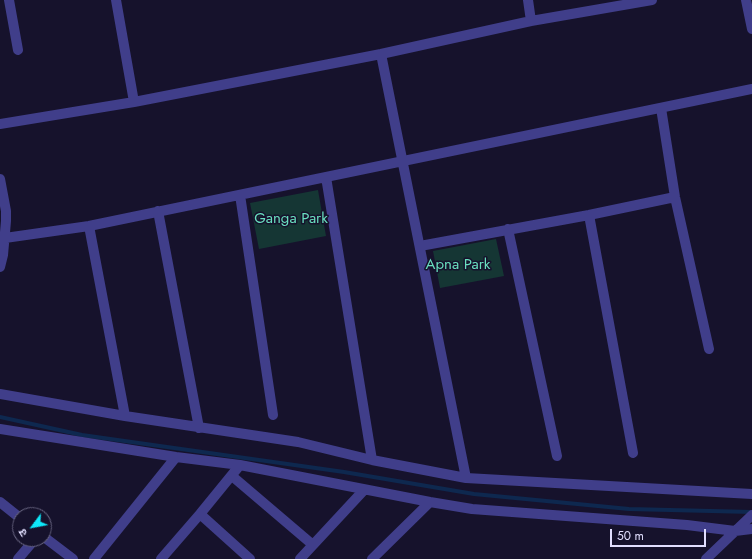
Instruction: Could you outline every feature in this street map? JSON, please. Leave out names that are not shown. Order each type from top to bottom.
[{"type":"street","points":[[9,0],[18,50]]},
{"type":"street","points":[[116,0],[134,102]]},
{"type":"street","points":[[528,0],[531,21]]},
{"type":"street","points":[[0,124],[134,102],[381,54],[531,21],[652,0]]},
{"type":"street","points":[[746,0],[752,29]]},
{"type":"street","points":[[381,54],[466,478]]},
{"type":"street","points":[[5,238],[89,226],[402,160],[752,89]]},
{"type":"street","points":[[661,108],[675,196],[709,349]]},
{"type":"street","points":[[326,177],[372,460]]},
{"type":"street","points":[[0,179],[2,205],[6,221],[5,238],[0,267]]},
{"type":"street","points":[[240,194],[273,414]]},
{"type":"street","points":[[420,246],[589,215],[675,196]]},
{"type":"street","points":[[158,211],[199,428]]},
{"type":"street","points":[[589,215],[633,453]]},
{"type":"street","points":[[89,226],[125,416]]},
{"type":"street","points":[[508,229],[557,456]]},
{"type":"street","points":[[0,394],[199,428],[298,442],[372,460],[466,478],[752,494]]},
{"type":"street","points":[[0,429],[176,457],[240,465],[472,510],[752,529]]},
{"type":"street","points":[[94,559],[176,457]]},
{"type":"street","points":[[176,559],[164,555],[240,465]]},
{"type":"street","points":[[232,476],[313,545]]},
{"type":"street","points":[[300,559],[364,490]]},
{"type":"street","points":[[0,502],[12,512]]},
{"type":"street","points":[[372,559],[430,502]]},
{"type":"street","points":[[200,514],[250,559]]},
{"type":"street","points":[[706,559],[752,515]]},
{"type":"street","points":[[52,543],[73,559]]},
{"type":"street","points":[[18,559],[28,547]]},
{"type":"green space","name":"Ganga Park","points":[[318,190],[326,236],[259,249],[250,203]]},
{"type":"green space","name":"Apna Park","points":[[496,239],[504,276],[440,288],[433,251]]},
{"type":"waterway","points":[[0,417],[82,435],[344,472],[474,494],[629,509],[752,512]]}]
